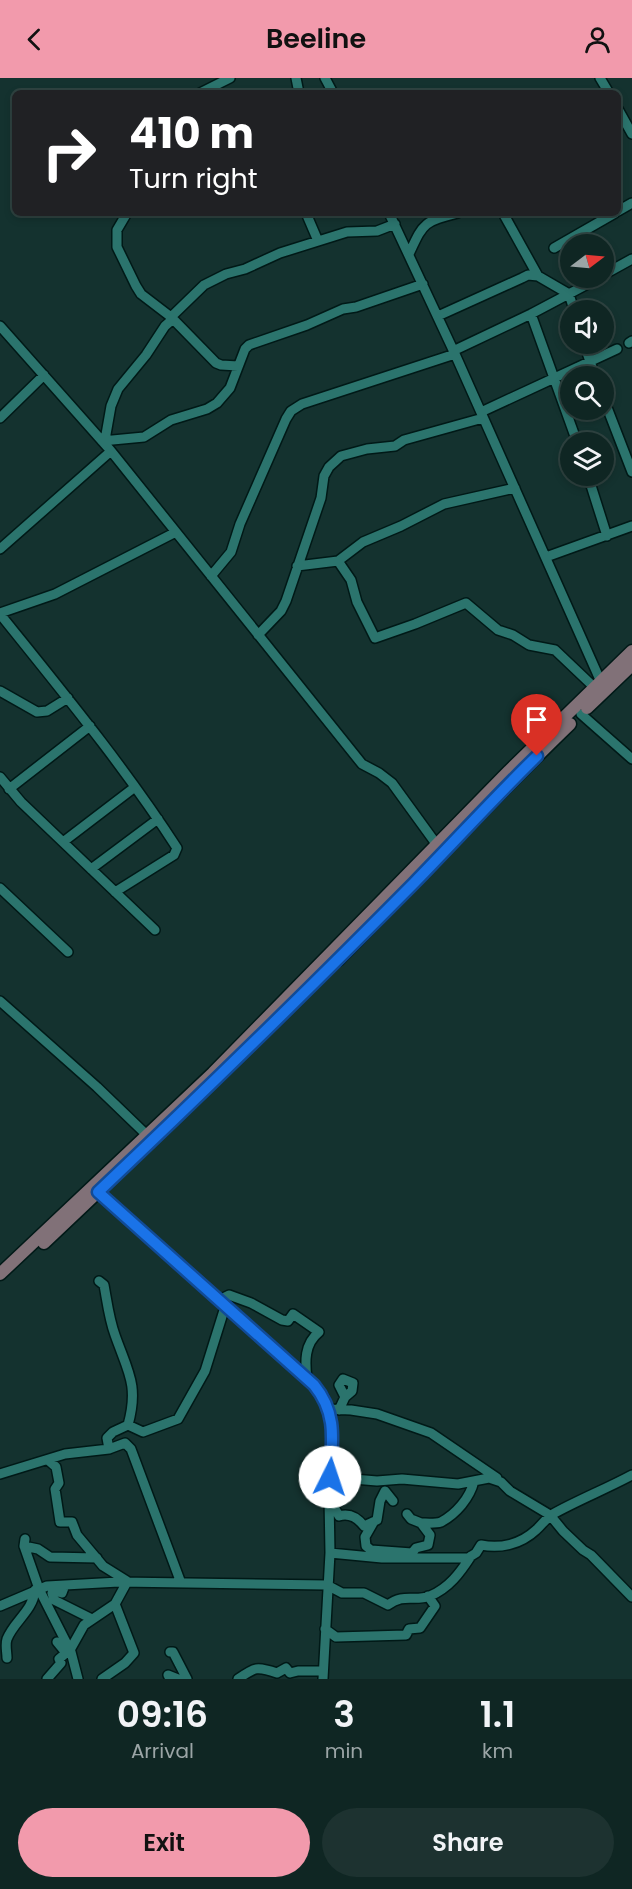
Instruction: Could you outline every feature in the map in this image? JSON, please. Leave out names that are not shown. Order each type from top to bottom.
[{"type":"main road","points":[[0,1285],[98,1192],[437,844],[632,651]]},
{"type":"main road","points":[[0,1274],[235,1062],[416,881],[508,785],[632,665]]},
{"type":"street","points":[[206,90],[230,78]]},
{"type":"street","points":[[621,114],[630,127]]},
{"type":"street","points":[[125,216],[117,230],[117,247],[141,294],[172,318],[216,363],[238,366]]},
{"type":"street","points":[[307,216],[318,241]]},
{"type":"street","points":[[391,216],[546,557],[598,685]]},
{"type":"street","points":[[409,254],[422,227],[426,223],[446,216]]},
{"type":"street","points":[[505,216],[538,276]]},
{"type":"street","points":[[554,248],[610,216]]},
{"type":"street","points":[[103,440],[111,406],[118,389],[147,355],[165,326],[191,296],[211,281],[246,269],[280,253],[347,232],[377,231],[395,224]]},
{"type":"street","points":[[614,269],[632,259]]},
{"type":"street","points":[[438,316],[528,275],[538,276],[570,293],[572,300]]},
{"type":"street","points":[[103,440],[144,437],[171,420],[207,409],[230,388],[245,349],[249,345],[308,325],[343,309],[356,307],[423,284]]},
{"type":"street","points":[[211,576],[231,552],[240,524],[291,411],[302,404],[454,352],[580,288]]},
{"type":"street","points":[[531,314],[573,432]]},
{"type":"street","points":[[0,327],[103,440],[362,764],[392,783],[437,844]]},
{"type":"street","points":[[258,635],[281,611],[321,498],[324,476],[340,456],[367,449],[396,446],[404,440],[482,415],[617,349]]},
{"type":"street","points":[[587,354],[591,366]]},
{"type":"street","points":[[0,418],[44,375]]},
{"type":"street","points":[[612,420],[632,472]]},
{"type":"street","points":[[0,549],[111,451]]},
{"type":"street","points":[[591,486],[607,536]]},
{"type":"street","points":[[297,566],[338,561],[363,542],[444,504],[515,488]]},
{"type":"street","points":[[546,557],[632,526]]},
{"type":"street","points":[[115,892],[177,851],[159,819],[90,726],[0,613],[55,594],[176,532]]},
{"type":"street","points":[[338,561],[351,580],[357,602],[375,638],[466,603],[498,630],[513,635],[529,645],[555,650],[598,685]]},
{"type":"street","points":[[0,691],[37,712],[47,711],[68,698]]},
{"type":"street","points":[[581,714],[632,759]]},
{"type":"street","points":[[9,789],[90,726]]},
{"type":"street","points":[[0,777],[9,789],[155,930]]},
{"type":"street","points":[[63,842],[135,787]]},
{"type":"street","points":[[91,869],[159,819]]},
{"type":"street","points":[[0,888],[68,952]]},
{"type":"street","points":[[0,1001],[150,1137]]},
{"type":"street","points":[[98,1192],[307,1379],[324,1397],[328,1409],[333,1435],[328,1498],[330,1553],[323,1675],[298,1671],[290,1673],[286,1668],[277,1672],[253,1668],[238,1679]]},
{"type":"street","points":[[99,1281],[104,1285],[114,1334],[133,1382],[133,1408],[128,1425],[113,1432],[107,1438],[109,1449]]},
{"type":"street","points":[[225,1307],[251,1303],[288,1321],[293,1314],[319,1332],[312,1337],[304,1357],[307,1379]]},
{"type":"street","points":[[128,1425],[143,1432],[178,1419],[205,1371],[225,1307]]},
{"type":"street","points":[[339,1410],[345,1397]]},
{"type":"street","points":[[328,1409],[377,1414],[431,1433],[501,1482],[510,1491],[550,1515],[563,1531],[583,1551],[591,1555],[632,1597]]},
{"type":"street","points":[[0,1474],[65,1454],[109,1449],[124,1443],[131,1449],[181,1583]]},
{"type":"street","points":[[48,1460],[56,1467],[59,1483],[55,1489],[60,1522],[72,1521],[77,1535],[103,1566],[128,1582]]},
{"type":"street","points":[[0,1606],[46,1586],[128,1582],[327,1585],[342,1593],[364,1593],[388,1605],[397,1598],[428,1596],[454,1582],[481,1545],[500,1547],[512,1545],[535,1531],[550,1515],[632,1475]]},
{"type":"street","points":[[330,1477],[377,1481],[402,1479],[458,1484],[489,1478],[501,1482]]},
{"type":"street","points":[[407,1514],[411,1519],[421,1523],[439,1523],[453,1515],[472,1490],[474,1480]]},
{"type":"street","points":[[393,1501],[385,1491],[380,1501],[377,1520],[365,1537],[366,1546],[371,1550],[412,1553],[416,1548],[428,1545],[430,1535],[421,1523]]},
{"type":"street","points":[[328,1498],[339,1516],[346,1514],[359,1520],[364,1526],[373,1523]]},
{"type":"street","points":[[78,1679],[69,1652],[37,1589],[24,1543],[50,1557],[97,1558]]},
{"type":"street","points":[[330,1553],[417,1559],[463,1559],[471,1556]]},
{"type":"street","points":[[47,1679],[61,1663],[59,1659],[69,1652],[84,1625],[115,1605],[128,1582]]},
{"type":"street","points":[[65,1585],[62,1593],[56,1591],[52,1593],[54,1600],[92,1620]]},
{"type":"street","points":[[7,1658],[6,1641],[27,1612],[37,1589]]},
{"type":"street","points":[[325,1629],[336,1636],[406,1635],[409,1629],[420,1628],[435,1606],[428,1596]]},
{"type":"street","points":[[102,1679],[125,1663],[134,1653],[115,1605]]},
{"type":"street","points":[[57,1642],[69,1652]]},
{"type":"street","points":[[170,1652],[173,1652],[187,1679]]},
{"type":"street","points":[[170,1679],[168,1675],[178,1679]]},
{"type":"route","points":[[330,1477],[333,1435],[331,1417],[324,1397],[314,1385],[112,1207],[98,1192],[219,1078],[537,756]]}]
